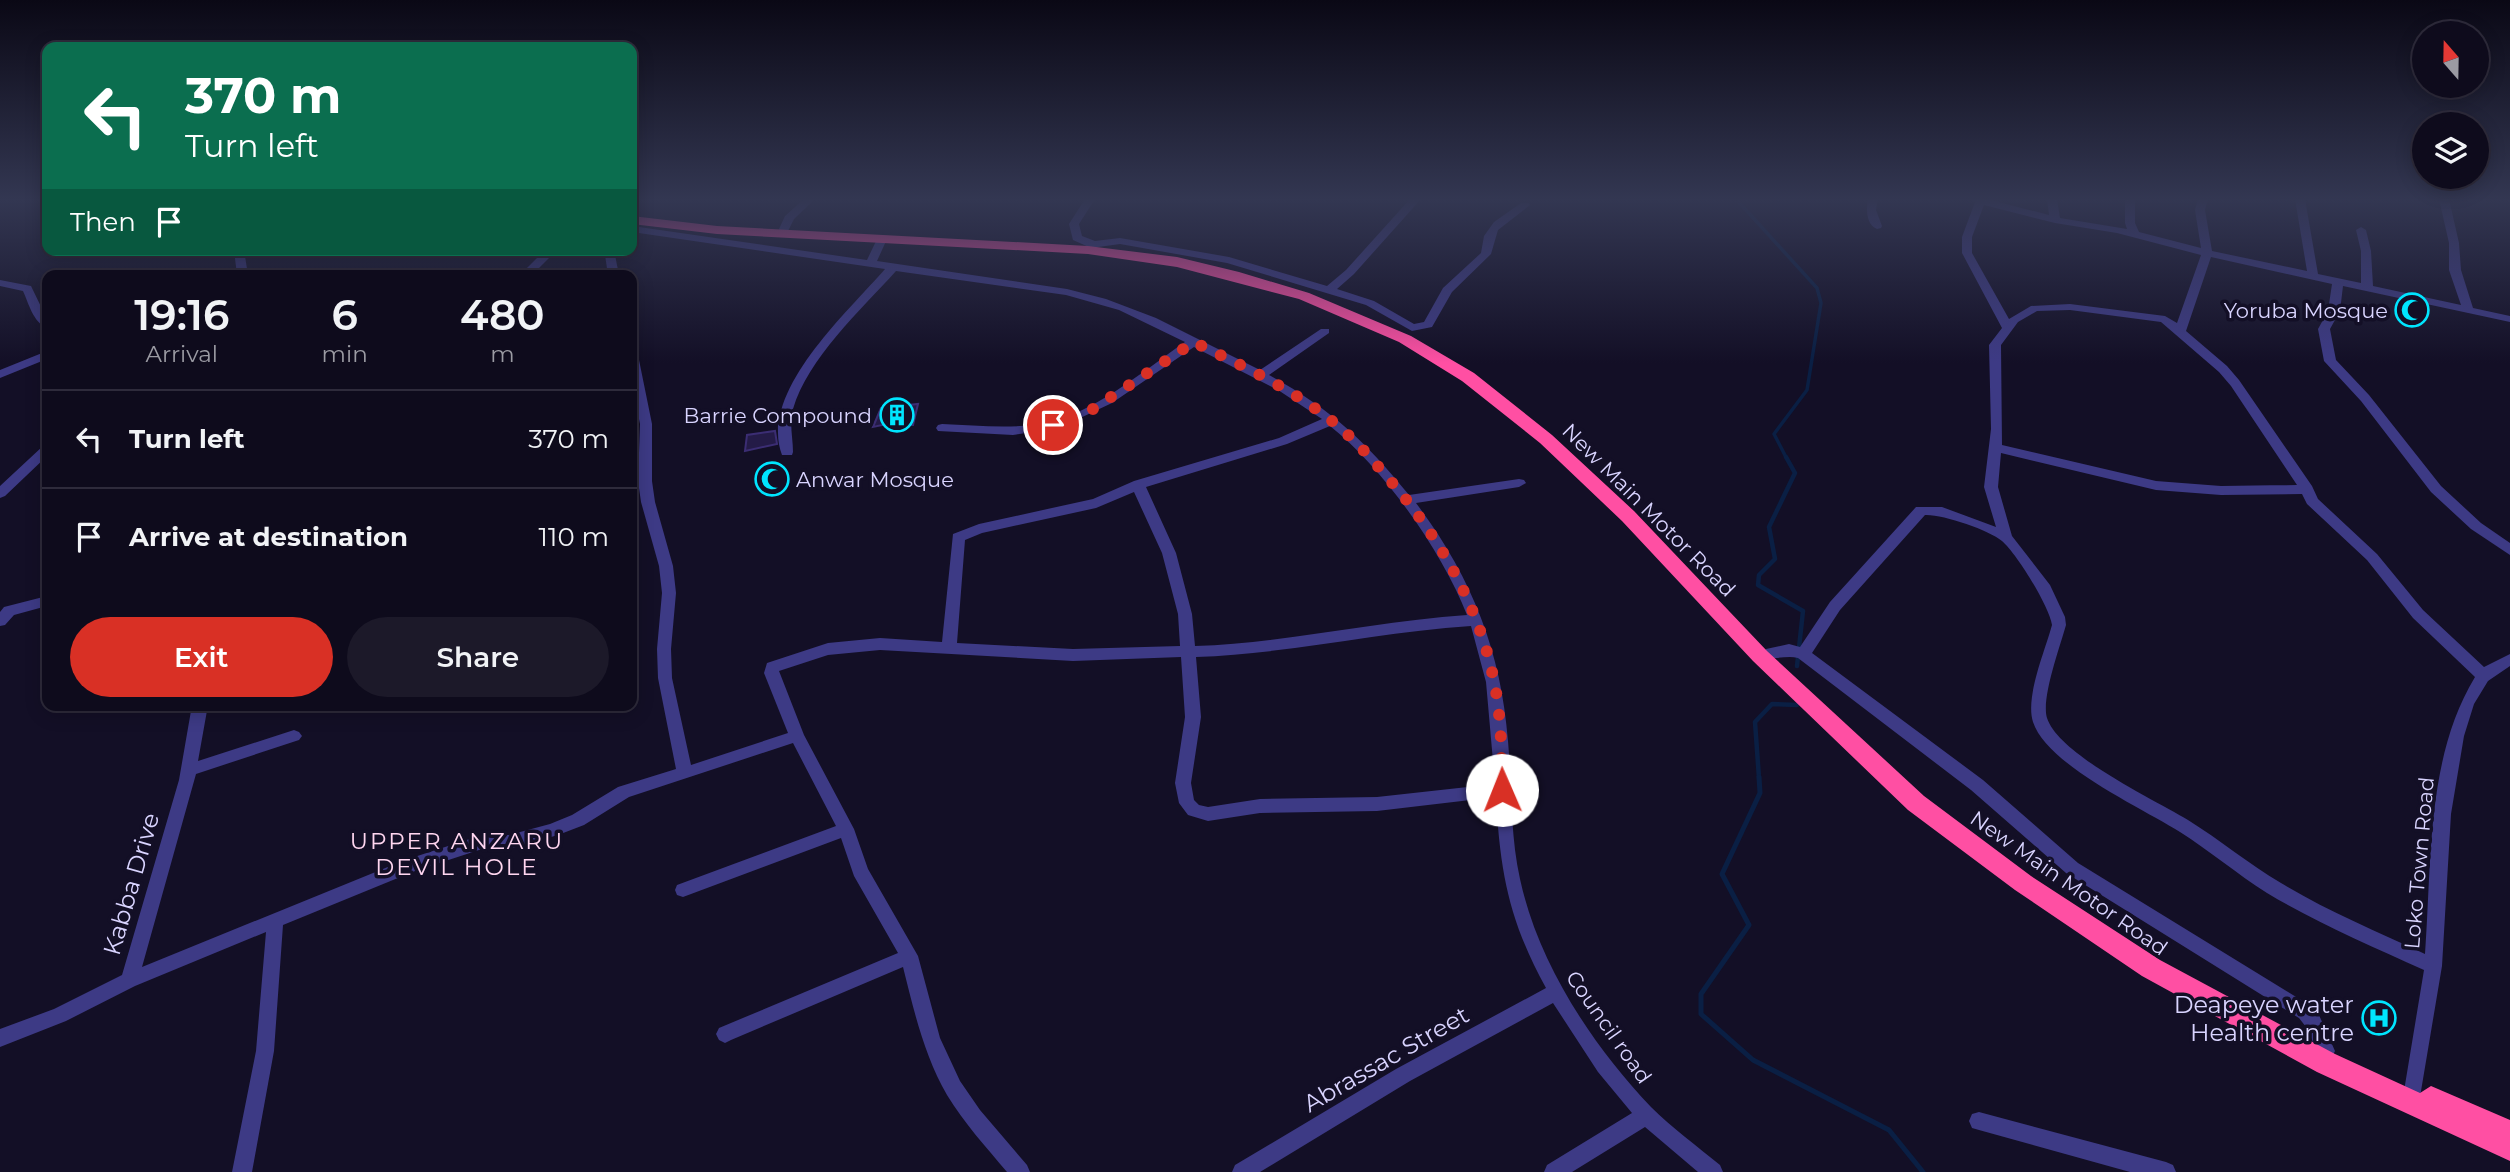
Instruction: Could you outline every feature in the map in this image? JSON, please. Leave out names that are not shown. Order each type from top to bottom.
[{"type":"highway","name":"New Main Motor Road","points":[[1115,254],[1177,262],[1234,275],[1304,296],[1405,340],[1468,377],[1546,439],[1628,516],[1760,656],[1916,803],[2023,883],[2151,968],[2326,1063],[2510,1148]]},
{"type":"highway","name":"New Main Motor Road","points":[[1162,254],[1238,269],[1308,290],[1411,331],[1476,372],[1553,432],[1637,513],[1771,653],[1925,797],[2031,876],[2158,958],[2326,1051],[2510,1133]]},
{"type":"street","name":"Council road","points":[[807,254],[1067,292],[1123,308],[1260,376],[1332,420],[1365,451],[1436,541],[1463,585],[1477,620],[1488,658],[1500,723],[1502,790],[1515,894],[1527,929],[1556,992],[1613,1074],[1646,1115],[1713,1172]]},
{"type":"street","points":[[870,264],[875,254]]},
{"type":"street","points":[[1196,254],[1330,289],[1370,303],[1411,331],[1428,325],[1447,290],[1486,254]]},
{"type":"street","points":[[1330,289],[1367,254]]},
{"type":"street","points":[[1967,254],[2007,327]]},
{"type":"street","points":[[2179,333],[2207,254],[2510,318]]},
{"type":"street","points":[[2309,254],[2313,276]]},
{"type":"street","points":[[2366,254],[2367,286]]},
{"type":"street","points":[[2454,254],[2455,270],[2468,309]]},
{"type":"street","points":[[530,270],[546,256]]},
{"type":"street","points":[[787,452],[785,419],[796,387],[830,339],[893,267]]},
{"type":"street","points":[[2338,280],[2334,311],[2325,329],[2330,361],[2365,398],[2436,489],[2476,526],[2510,550]]},
{"type":"street","points":[[0,283],[27,288],[42,321]]},
{"type":"street","points":[[2433,965],[2320,914],[2273,888],[2186,827],[2070,756],[2036,716],[2059,625],[2045,589],[2006,537],[1991,487],[1998,375],[1995,345],[2007,327],[2035,308],[2105,309],[2165,319],[2223,369],[2235,383],[2307,489],[2312,501],[2372,557],[2418,614],[2484,676]]},
{"type":"street","points":[[1260,376],[1325,331]]},
{"type":"street","points":[[942,428],[1000,432],[1053,425],[1087,413],[1194,342]]},
{"type":"street","points":[[0,374],[42,357]]},
{"type":"street","points":[[637,388],[646,424],[639,490],[666,566],[669,593],[664,649],[665,678],[685,773]]},
{"type":"street","points":[[949,647],[958,537],[979,529],[1096,503],[1139,484],[1283,441],[1332,420]]},
{"type":"street","points":[[1994,448],[2025,453],[2157,486],[2194,491],[2307,489]]},
{"type":"street","points":[[0,493],[42,454]]},
{"type":"street","points":[[1406,500],[1519,483]]},
{"type":"street","points":[[1139,484],[1169,553],[1185,614],[1193,717],[1183,783],[1187,803],[1195,810],[1208,814],[1260,806],[1377,804],[1502,790]]},
{"type":"street","points":[[1803,654],[1835,606],[1891,546],[1920,510],[1928,509],[1955,517],[2006,537]]},
{"type":"street","points":[[0,621],[9,611],[42,602]]},
{"type":"street","points":[[1020,1172],[973,1117],[953,1087],[931,1039],[909,956],[860,872],[846,829],[797,736],[771,673],[772,667],[828,649],[880,645],[1073,655],[1238,650],[1416,624],[1477,620]]},
{"type":"street","points":[[1771,653],[1789,650],[1803,654],[1977,785],[2072,868],[2305,1012],[2313,1021],[2326,1051]]},
{"type":"street","name":"Loko Town Road","points":[[2413,1091],[2433,965],[2445,800],[2453,750],[2468,701],[2484,676],[2509,661]]},
{"type":"street","name":"Kabba Drive","points":[[0,1038],[60,1015],[129,980],[189,770],[199,711]]},
{"type":"street","points":[[189,770],[294,736]]},
{"type":"street","points":[[129,980],[411,865],[479,843],[509,842],[552,830],[578,820],[624,792],[797,736]]},
{"type":"street","points":[[683,890],[846,829]]},
{"type":"street","points":[[242,1172],[265,1051],[275,921]]},
{"type":"street","points":[[725,1034],[909,956]]},
{"type":"street","name":"Abrassac Street","points":[[1242,1172],[1403,1074],[1556,992]]},
{"type":"street","points":[[1554,1172],[1646,1115]]},
{"type":"street","points":[[1979,1121],[2166,1172]]},
{"type":"building","name":"Barrie Compound","points":[[918,404],[913,425],[892,423],[873,427],[881,408]]},
{"type":"building","points":[[775,431],[777,444],[745,451],[747,435]]},
{"type":"waterway","points":[[1786,254],[1817,288],[1821,303],[1807,390],[1774,434],[1787,459]]},
{"type":"waterway","points":[[1786,457],[1795,473],[1769,527],[1775,559],[1759,575],[1758,585],[1803,611],[1797,666]]},
{"type":"waterway","points":[[1759,778],[1755,722],[1772,704],[1797,705]]},
{"type":"waterway","points":[[1759,777],[1760,793],[1722,874],[1749,925],[1701,994],[1701,1014],[1753,1060],[1889,1130],[1923,1172]]},
{"type":"place","name":"Yoruba Mosque","points":[[2412,310]]},
{"type":"place","name":"Barrie Compound","points":[[897,415]]},
{"type":"place","name":"Anwar Mosque","points":[[772,479]]},
{"type":"place","name":"Deapeye water Health centre","points":[[2379,1018]]},
{"type":"district","name":"UPPER ANZARU DEVIL HOLE","points":[[457,854]]},
{"type":"route","points":[[1053,425],[1087,413],[1194,342],[1298,397],[1332,420],[1365,451],[1406,500],[1463,585],[1488,658],[1500,723],[1502,790]]}]
